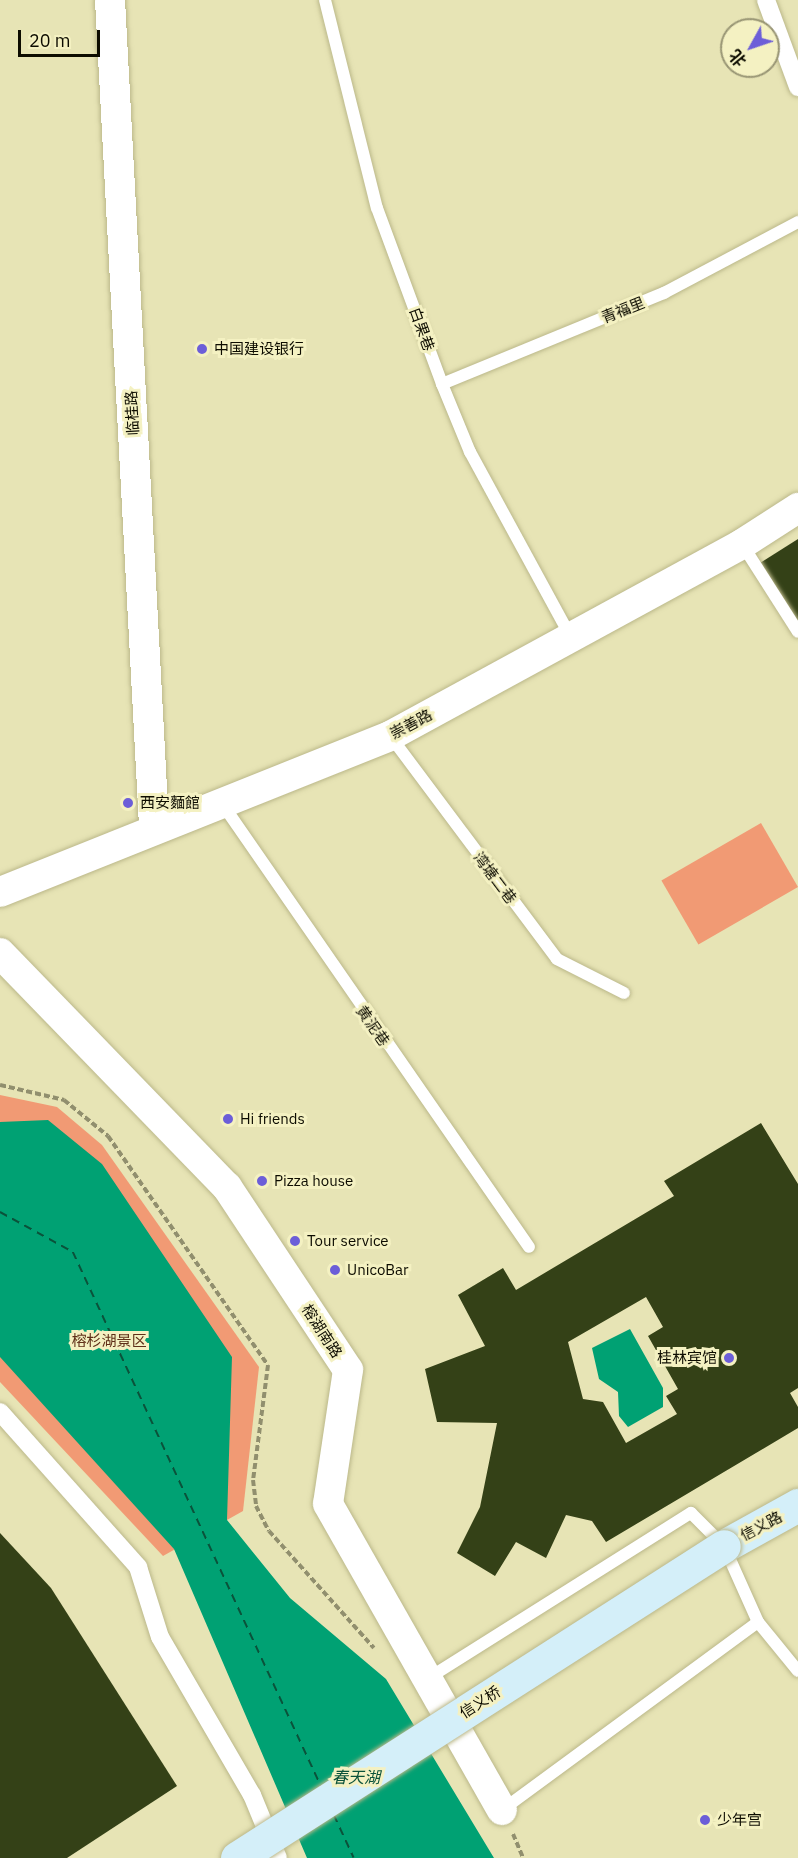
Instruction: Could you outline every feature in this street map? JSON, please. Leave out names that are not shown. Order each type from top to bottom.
[{"type":"main road","name":"信义路","points":[[723,1546],[798,1505]]},
{"type":"main road","name":"信义桥","points":[[237,1858],[723,1546]]},
{"type":"street","name":"临桂路","points":[[110,0],[154,827]]},
{"type":"street","points":[[766,0],[798,87]]},
{"type":"street","name":"崇善路","points":[[0,892],[154,827],[390,736],[742,544],[798,508]]},
{"type":"street","name":"榕湖南路","points":[[0,953],[227,1187],[348,1370],[328,1504],[426,1680],[502,1810]]},
{"type":"street","points":[[0,1412],[138,1567],[160,1637],[252,1795],[278,1858]]},
{"type":"lane","name":"白果巷","points":[[325,0],[377,208],[442,384],[470,452],[571,637]]},
{"type":"lane","name":"青福里","points":[[442,384],[664,293],[798,222]]},
{"type":"lane","points":[[742,544],[798,632]]},
{"type":"lane","name":"湾塘二巷","points":[[390,736],[557,960],[624,993]]},
{"type":"lane","name":"黄泥巷","points":[[220,801],[529,1247]]},
{"type":"lane","points":[[426,1680],[691,1513],[723,1546],[758,1622],[798,1671]]},
{"type":"lane","points":[[502,1810],[758,1622]]},
{"type":"path","points":[[0,1085],[64,1100],[108,1136],[268,1365],[253,1480],[256,1506],[269,1531],[384,1659]]},
{"type":"path","points":[[502,1810],[523,1858]]},
{"type":"green space","points":[[761,823],[798,887],[698,945],[661,880]]},
{"type":"green space","name":"榕杉湖景区","points":[[0,1095],[57,1107],[102,1145],[259,1367],[243,1511],[163,1556],[0,1382]]},
{"type":"water","name":"春天湖","points":[[48,1120],[102,1164],[232,1357],[227,1520],[290,1598],[386,1679],[494,1858],[307,1858],[174,1549],[0,1357],[0,1122]]},
{"type":"water","points":[[630,1329],[663,1388],[663,1407],[628,1427],[619,1416],[618,1392],[599,1379],[592,1348]]},
{"type":"building","points":[[798,539],[798,624],[760,563]]},
{"type":"building","name":"桂林宾馆","points":[[761,1123],[798,1184],[798,1388],[790,1393],[798,1407],[798,1428],[606,1542],[592,1521],[566,1515],[546,1558],[516,1542],[495,1576],[457,1553],[480,1507],[497,1423],[437,1422],[425,1369],[485,1346],[458,1295],[503,1268],[516,1290],[674,1196],[664,1181]],"holes":[[[646,1297],[663,1327],[648,1336],[678,1389],[666,1396],[677,1414],[626,1443],[603,1402],[583,1399],[568,1342]]]},
{"type":"building","points":[[0,1533],[51,1588],[177,1786],[67,1858],[0,1858]]},
{"type":"ferry route","points":[[0,1212],[73,1252],[321,1786]]},
{"type":"ferry route","points":[[334,1815],[354,1858]]},
{"type":"place","name":"中国建设银行","points":[[202,349]]},
{"type":"place","name":"西安麵館","points":[[128,803]]},
{"type":"place","name":"Hi friends","points":[[228,1119]]},
{"type":"place","name":"Pizza house","points":[[262,1181]]},
{"type":"place","name":"Tour service","points":[[295,1241]]},
{"type":"place","name":"UnicoBar","points":[[335,1270]]},
{"type":"place","name":"桂林宾馆","points":[[729,1358]]},
{"type":"place","name":"少年宫","points":[[705,1820]]}]
